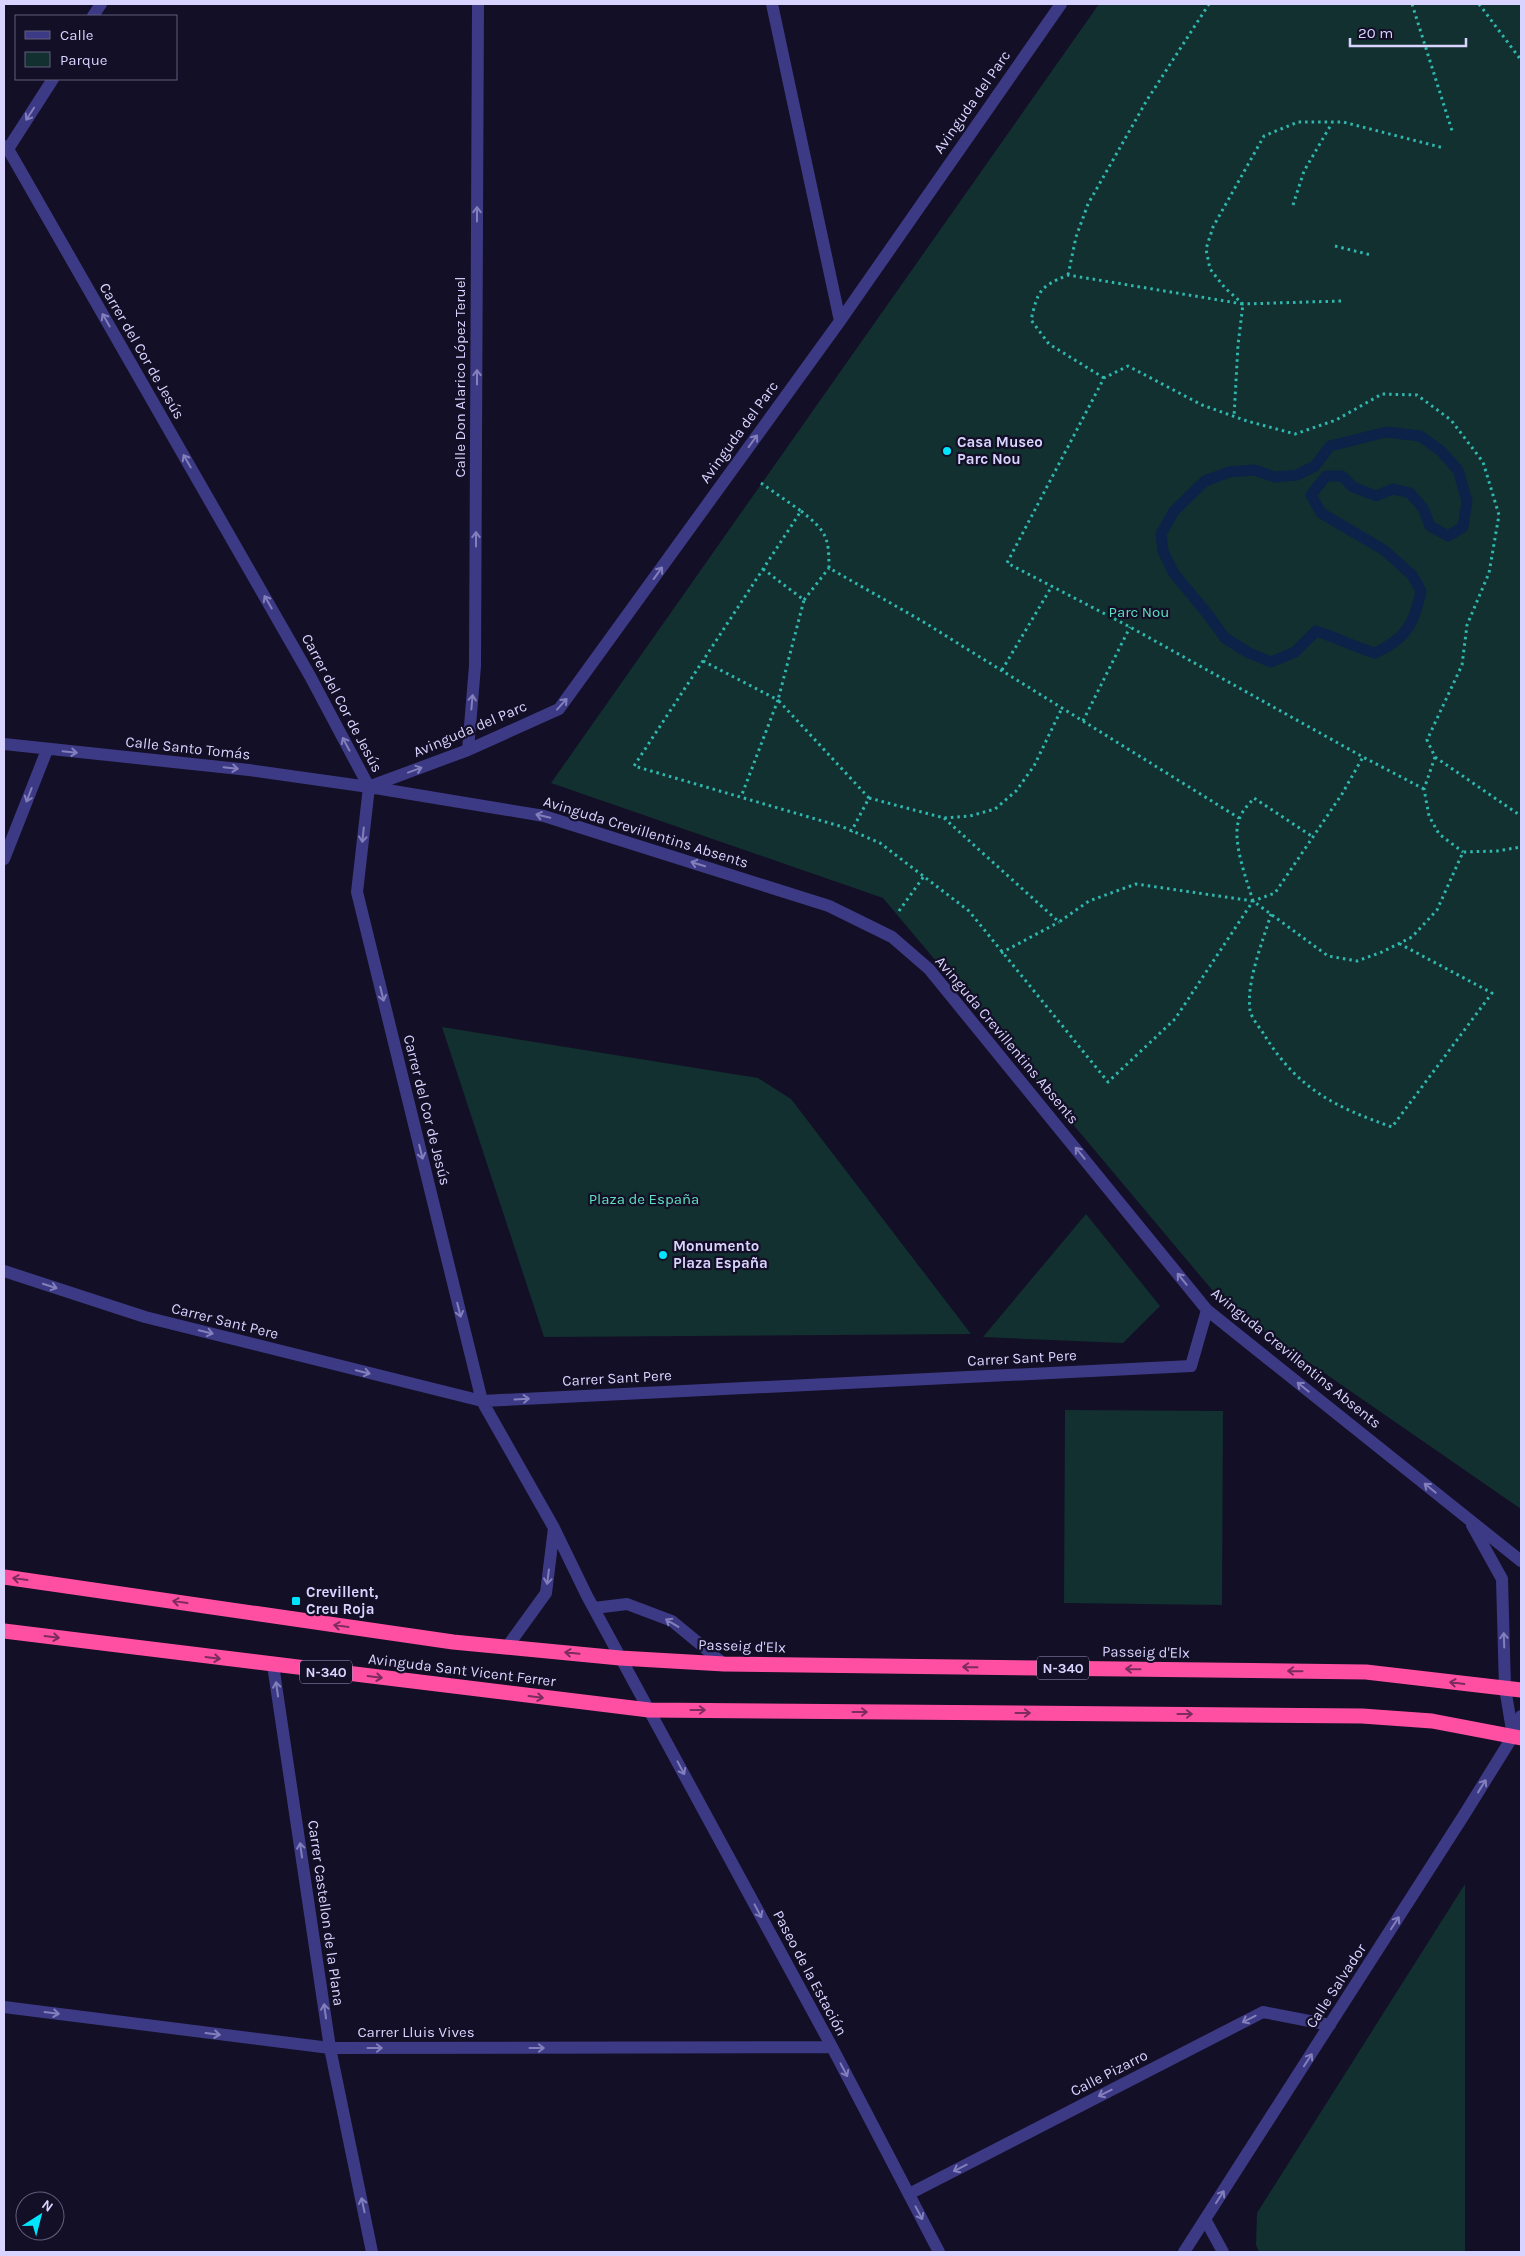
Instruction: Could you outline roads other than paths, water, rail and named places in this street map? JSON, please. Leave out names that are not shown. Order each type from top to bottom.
[{"type":"highway","name":"Avinguda Sant Vicent Ferrer","points":[[4,1577],[453,1642],[620,1658]]},
{"type":"highway","name":"Avinguda Sant Vicent Ferrer","points":[[4,1631],[649,1710]]},
{"type":"highway","name":"Passeig d'Elx","points":[[620,1658],[724,1664],[1366,1672],[1521,1690]]},
{"type":"highway","name":"N-340","points":[[649,1710],[1362,1716],[1432,1721],[1517,1737]]},
{"type":"street","points":[[94,15],[101,4]]},
{"type":"street","name":"Calle Don Alarico López Teruel","points":[[468,750],[475,666],[478,4]]},
{"type":"street","points":[[772,4],[840,321]]},
{"type":"street","name":"Avinguda del Parc","points":[[369,787],[468,750],[560,709],[840,321],[1060,4]]},
{"type":"street","points":[[6,147],[51,80]]},
{"type":"street","name":"Carrer del Cor de Jesús","points":[[6,147],[310,676],[369,787],[357,892],[482,1401],[554,1528],[620,1658],[649,1710]]},
{"type":"street","name":"Calle Santo Tomás","points":[[4,744],[249,770],[369,787]]},
{"type":"street","points":[[4,859],[47,750]]},
{"type":"street","name":"Avinguda Crevillentins Absents","points":[[369,787],[544,816],[829,906],[892,937],[929,969],[1207,1310],[1521,1561]]},
{"type":"street","name":"Carrer Sant Pere","points":[[4,1270],[145,1317],[482,1401],[1191,1366],[1207,1310]]},
{"type":"street","name":"Avinguda Crevillentins Absents","points":[[1468,1519],[1502,1579],[1505,1688],[1517,1737]]},
{"type":"street","points":[[507,1647],[546,1593],[554,1528]]},
{"type":"street","points":[[594,1608],[627,1604],[672,1621],[724,1664]]},
{"type":"street","name":"Carrer Castellon de la Plana","points":[[273,1665],[330,2048],[372,2252]]},
{"type":"street","name":"Paseo de la Estación","points":[[649,1710],[832,2047],[939,2252]]},
{"type":"street","points":[[1517,1737],[1521,1716]]},
{"type":"street","name":"Calle Salvador","points":[[1184,2252],[1517,1737]]},
{"type":"street","name":"Carrer Lluis Vives","points":[[4,2007],[330,2048],[832,2047]]},
{"type":"street","name":"Calle Pizarro","points":[[909,2194],[1262,2012],[1330,2025]]},
{"type":"street","points":[[1206,2219],[1222,2252]]},
{"type":"waterway","points":[[1386,432],[1420,436],[1441,451],[1458,470],[1467,501],[1463,527],[1448,536],[1430,526],[1423,508],[1410,493],[1393,489],[1376,496],[1353,487],[1342,476],[1326,476],[1311,495],[1321,513],[1384,550],[1412,575],[1421,591],[1412,621],[1407,629],[1395,642],[1375,653],[1316,631],[1295,652],[1271,662],[1249,653],[1225,638],[1173,572],[1163,551],[1161,534],[1174,511],[1205,481],[1229,472],[1254,470],[1275,477],[1297,475],[1315,466],[1330,446],[1386,432]]},
{"type":"place","name":"Casa Museo Parc Nou","points":[[947,451]]},
{"type":"place","name":"Monumento Plaza España","points":[[663,1255]]},
{"type":"place","name":"Crevillent, Creu Roja","points":[[296,1601]]},
{"type":"park label","name":"Parc Nou","points":[[1139,612]]},
{"type":"park label","name":"Plaza de España","points":[[644,1199]]}]
